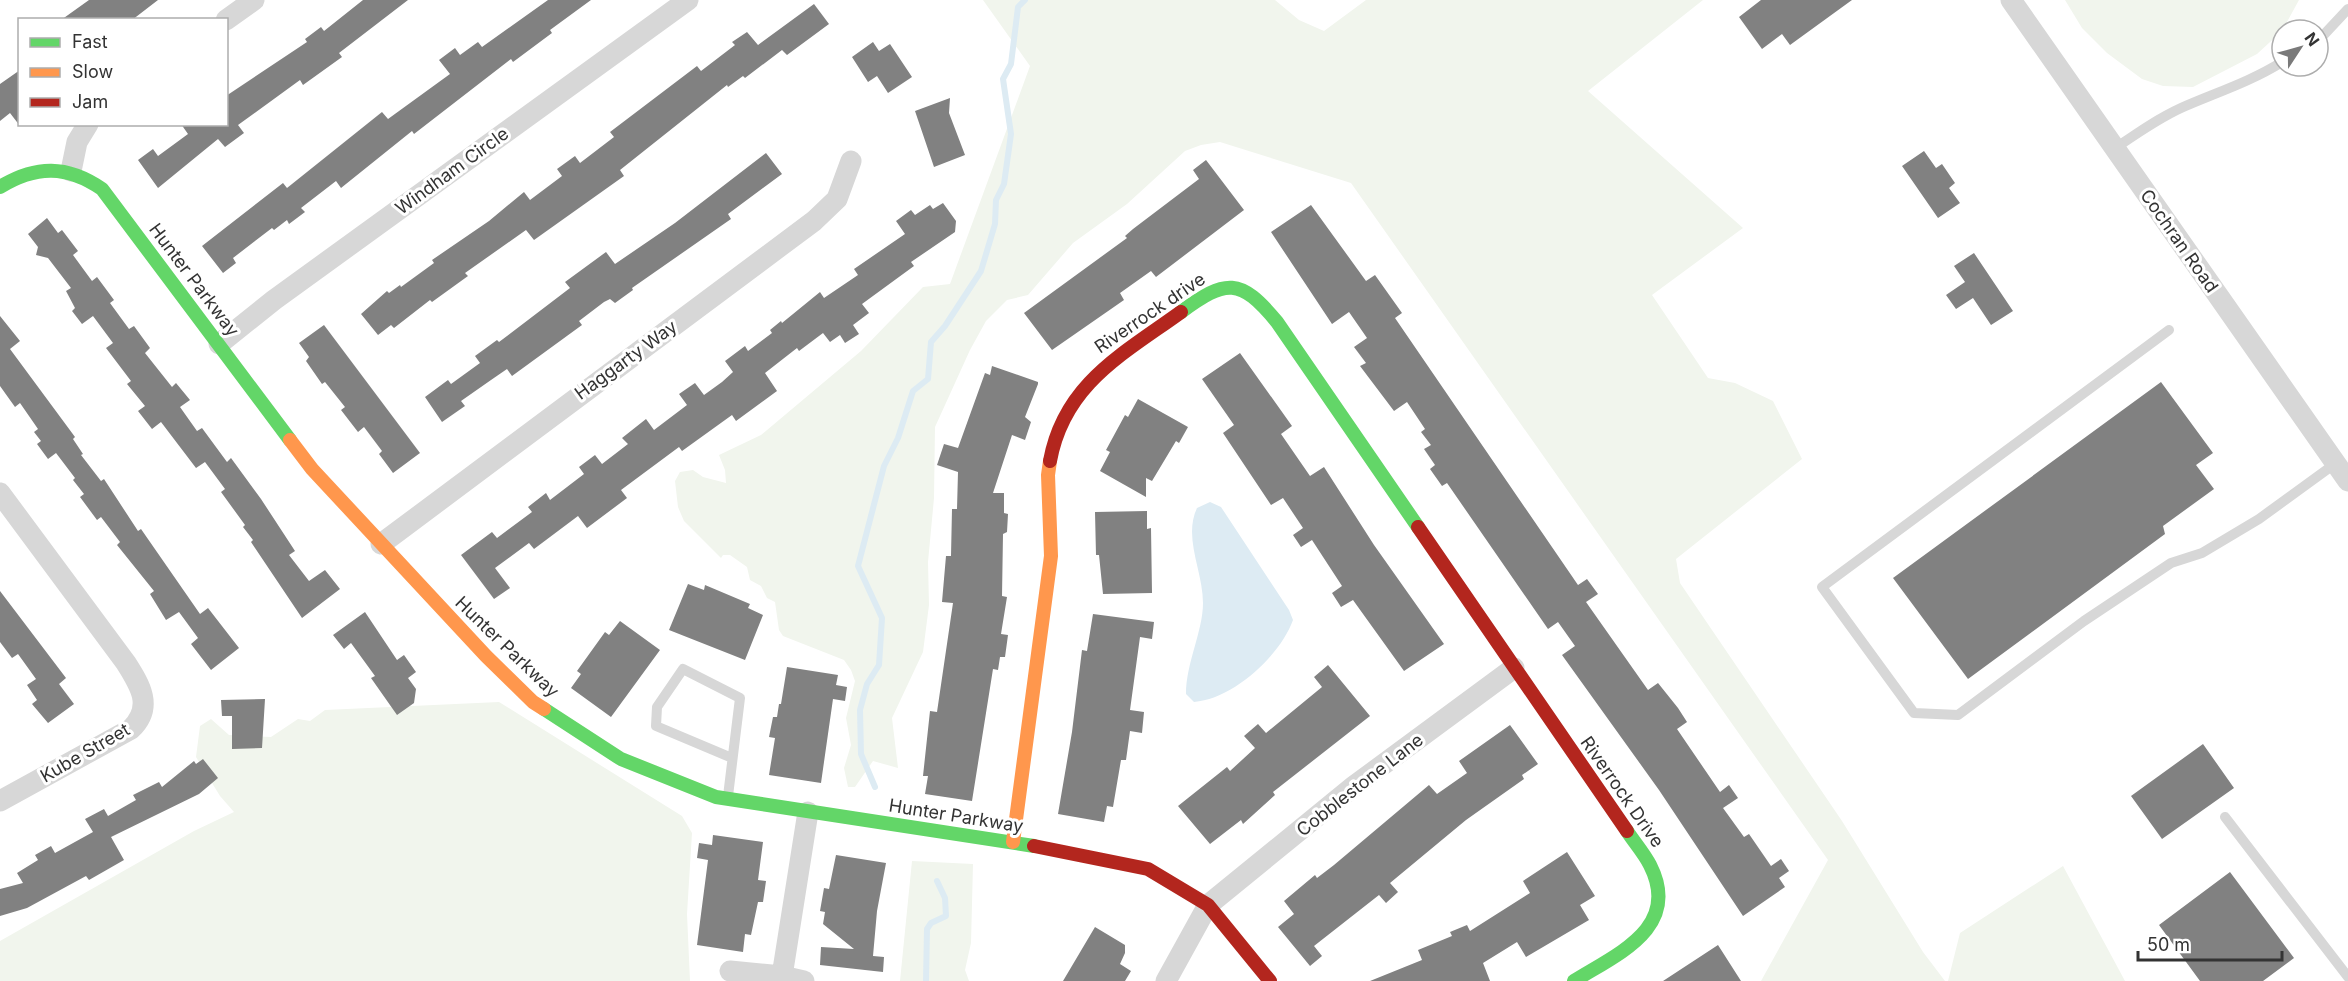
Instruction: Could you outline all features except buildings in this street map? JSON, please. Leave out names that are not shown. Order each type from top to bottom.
[{"type":"street","points":[[228,19],[254,0]]},
{"type":"street","name":"Windham Circle","points":[[219,344],[274,300],[688,0]]},
{"type":"street","name":"Cochran Road","points":[[2011,0],[2348,481]]},
{"type":"street","points":[[71,171],[77,142],[87,126]]},
{"type":"street","name":"Haggarty Way","points":[[381,544],[814,222],[837,199],[851,161]]},
{"type":"street","name":"Hunter Parkway","points":[[0,186],[36,169],[71,171],[92,181],[113,201],[312,469],[486,656],[533,702],[621,759],[727,799],[1013,842],[1148,869],[1208,905],[1270,981]]},
{"type":"street","name":"Riverrock drive","points":[[1013,842],[1051,556],[1048,475],[1053,446],[1078,393],[1098,372],[1209,291],[1225,286],[1241,287],[1258,299],[1277,322],[1514,668]]},
{"type":"street","name":"Kube Street","points":[[0,493],[138,681],[144,705],[138,722],[121,736],[0,801]]},
{"type":"street","name":"Cobblestone Lane","points":[[1208,905],[1354,786],[1514,668]]},
{"type":"street","name":"Riverrock Drive","points":[[1514,668],[1651,866],[1660,899],[1648,931],[1628,947],[1574,981]]},
{"type":"street","points":[[782,976],[808,812]]},
{"type":"street","points":[[1166,981],[1208,905]]},
{"type":"street","points":[[730,971],[782,976],[804,981]]},
{"type":"lane","points":[[2330,28],[2348,9]]},
{"type":"lane","points":[[2114,149],[2156,121],[2270,70]]},
{"type":"lane","points":[[2169,330],[1822,587],[1914,713],[1958,715],[2084,621],[2171,563],[2202,553],[2259,519],[2336,463]]},
{"type":"lane","points":[[727,799],[740,698],[683,669],[657,707],[656,726],[732,758]]},
{"type":"lane","points":[[2225,817],[2348,977]]},
{"type":"shaded area","points":[[983,0],[1275,0],[1299,20],[1324,31],[1366,0],[1703,0],[1588,91],[1743,228],[1652,295],[1708,378],[1735,383],[1773,401],[1802,459],[1676,559],[1680,583],[1842,821],[1923,952],[1945,981],[1761,981],[1828,860],[1351,183],[1220,142],[1201,145],[1185,151],[1127,204],[1073,243],[1028,295],[1007,300],[986,321],[970,350],[935,427],[934,498],[928,562],[929,605],[923,652],[892,718],[898,768],[873,761],[855,787],[848,787],[844,768],[851,745],[846,718],[855,681],[851,670],[844,660],[783,636],[779,630],[775,602],[767,598],[761,586],[750,580],[747,567],[730,555],[723,555],[721,558],[684,521],[678,507],[675,481],[680,472],[693,470],[703,477],[726,483],[725,470],[719,455],[761,435],[861,351],[923,287],[950,284],[1030,66]]},
{"type":"shaded area","points":[[2065,0],[2299,0],[2289,18],[2270,18],[2270,42],[2257,54],[2193,87],[2163,86],[2142,79],[2107,53],[2082,28]]},
{"type":"shaded area","points":[[1210,502],[1221,507],[1289,610],[1293,620],[1278,648],[1253,673],[1224,693],[1194,702],[1186,694],[1187,682],[1203,603],[1192,531],[1197,508]]},
{"type":"shaded area","points":[[499,702],[682,816],[692,833],[687,914],[690,981],[0,981],[0,941],[194,831],[234,812],[220,796],[196,757],[200,726],[211,719],[229,735],[271,737],[298,719],[310,721],[325,710]]},
{"type":"shaded area","points":[[912,861],[973,864],[971,943],[965,970],[969,981],[900,981]]},
{"type":"shaded area","points":[[2063,866],[2125,981],[1948,981],[1960,933]]},
{"type":"waterway","points":[[875,787],[861,754],[860,710],[867,684],[879,665],[882,618],[858,566],[884,466],[898,438],[913,391],[928,379],[931,342],[945,326],[981,271],[995,224],[996,200],[1004,184],[1011,134],[1003,79],[1011,64],[1018,7],[1025,0]]},
{"type":"waterway","points":[[926,981],[927,929],[931,923],[946,916],[945,898],[937,881]]},
{"type":"traffic: fast","points":[[0,187],[26,175],[51,171],[76,175],[102,189],[290,440]]},
{"type":"traffic: fast","points":[[1181,312],[1210,293],[1221,289],[1242,290],[1253,297],[1277,322],[1418,527]]},
{"type":"traffic: fast","points":[[544,709],[621,759],[716,797],[1034,846]]},
{"type":"traffic: fast","points":[[1574,981],[1609,960],[1640,936],[1651,922],[1658,906],[1658,887],[1650,865],[1627,831]]},
{"type":"traffic: slow","points":[[290,440],[312,469],[486,656],[533,702],[544,709]]},
{"type":"traffic: slow","points":[[1013,842],[1051,556],[1048,475],[1050,461]]},
{"type":"traffic: jam","points":[[1050,461],[1057,434],[1068,411],[1082,391],[1118,357],[1181,312]]},
{"type":"traffic: jam","points":[[1418,527],[1627,831]]},
{"type":"traffic: jam","points":[[1034,846],[1148,869],[1208,905],[1270,981]]}]
